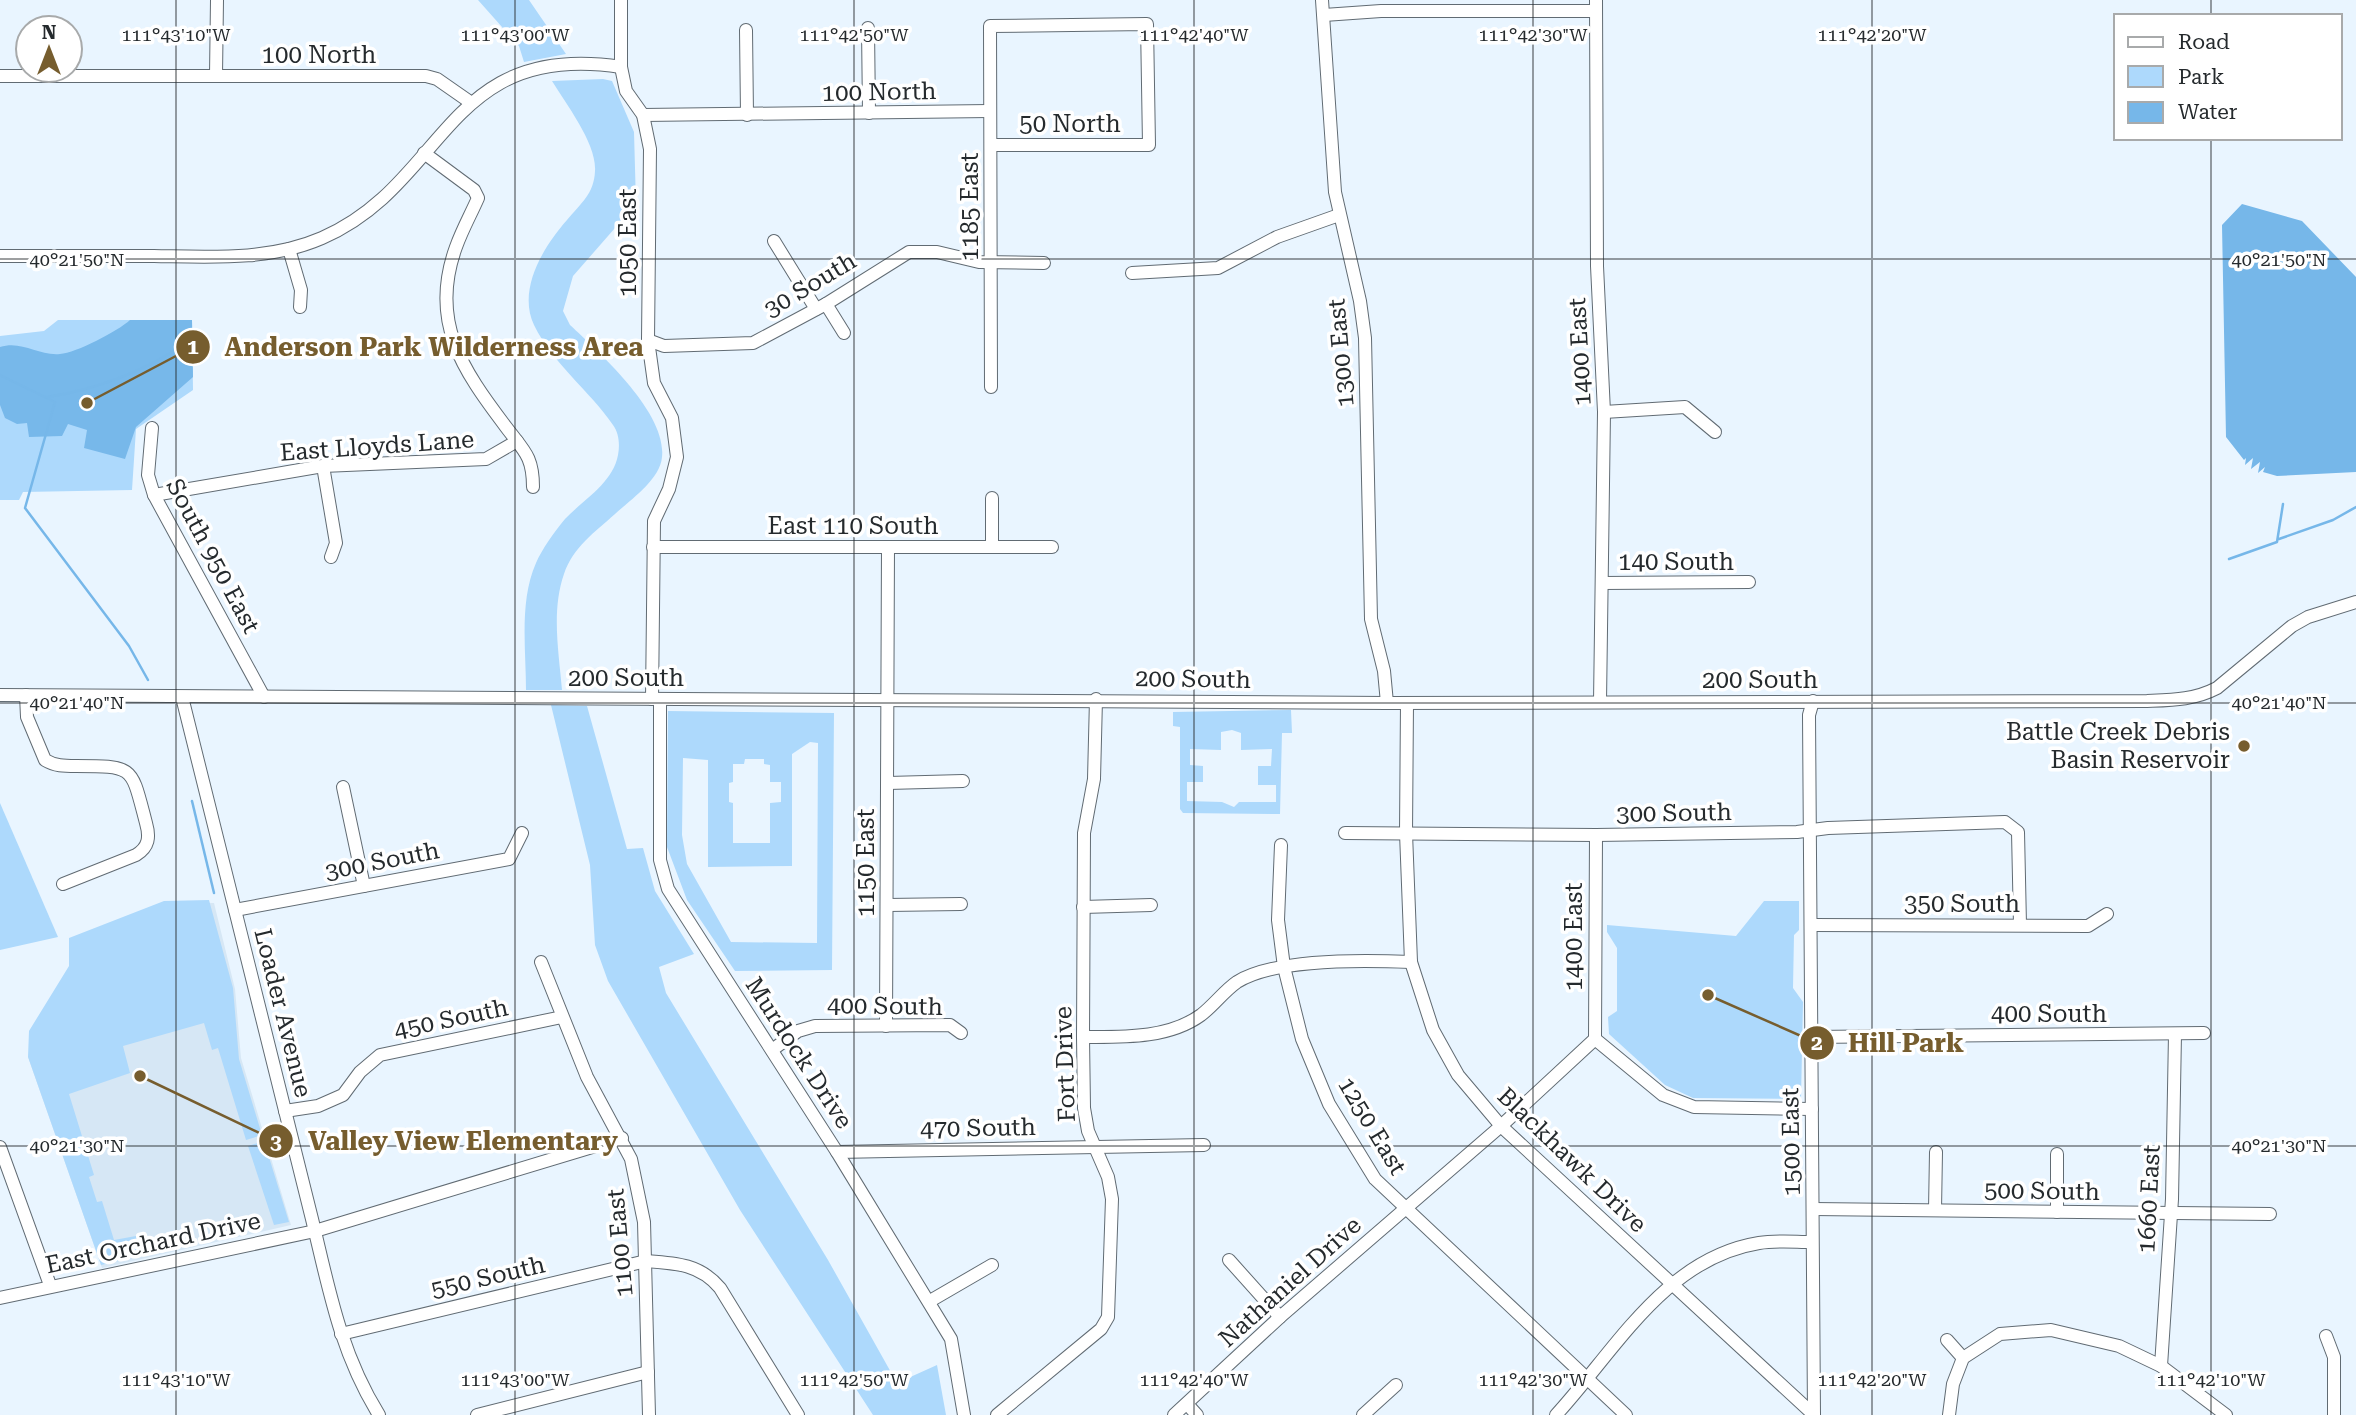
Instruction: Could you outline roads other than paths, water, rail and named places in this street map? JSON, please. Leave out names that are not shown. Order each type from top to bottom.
[{"type":"street","points":[[216,75],[217,0]]},
{"type":"street","points":[[621,0],[621,67],[626,91],[643,115]]},
{"type":"street","name":"1300 East","points":[[1322,0],[1339,215],[1360,301],[1365,338],[1371,619],[1384,671],[1387,703]]},
{"type":"street","points":[[1324,15],[1596,5]]},
{"type":"street","name":"1400 East","points":[[1596,5],[1597,266],[1604,412],[1600,702]]},
{"type":"street","name":"1185 East","points":[[991,387],[990,26],[1147,24],[1149,145]]},
{"type":"street","points":[[868,28],[869,113]]},
{"type":"street","points":[[746,30],[747,115]]},
{"type":"street","points":[[0,256],[243,256],[289,249],[323,237],[352,221],[391,188],[470,102],[489,88],[529,71],[563,65],[621,67]]},
{"type":"street","name":"100 North","points":[[0,76],[426,76],[437,79],[470,102]]},
{"type":"street","name":"100 North","points":[[643,115],[990,111]]},
{"type":"street","name":"1050 East","points":[[643,115],[650,149],[649,340],[654,383],[672,418],[677,457],[669,489],[654,521],[656,699]]},
{"type":"street","name":"50 North","points":[[991,145],[1149,145]]},
{"type":"street","points":[[424,153],[474,190],[478,198],[456,247],[448,276],[445,303],[448,328],[467,373],[533,464],[533,487]]},
{"type":"street","points":[[1132,273],[1218,268],[1277,237],[1339,215]]},
{"type":"street","points":[[774,241],[821,306],[844,332]]},
{"type":"street","points":[[289,249],[301,290],[300,307]]},
{"type":"street","name":"30 South","points":[[649,340],[664,346],[753,343],[821,306],[883,265],[909,252],[937,252],[960,260],[1044,263]]},
{"type":"street","points":[[1604,412],[1685,407],[1715,432]]},
{"type":"street","name":"South 950 East","points":[[152,428],[148,475],[154,495],[264,696]]},
{"type":"street","name":"East Lloyds Lane","points":[[154,495],[323,466],[485,459],[517,441]]},
{"type":"street","points":[[323,466],[336,543],[331,557]]},
{"type":"street","points":[[992,498],[992,547]]},
{"type":"street","name":"East 110 South","points":[[653,547],[1052,547]]},
{"type":"street","name":"1150 East","points":[[886,1026],[888,547]]},
{"type":"street","name":"140 South","points":[[1602,583],[1749,582]]},
{"type":"street","name":"200 South","points":[[0,695],[1096,699],[1387,703],[2190,699],[2217,688],[2292,626],[2308,617],[2356,602]]},
{"type":"street","points":[[26,695],[27,717],[45,760],[58,766],[116,766],[129,772],[136,784],[149,833],[146,847],[136,855],[63,884]]},
{"type":"street","name":"Loader Avenue","points":[[182,697],[315,1231],[325,1282],[357,1376],[379,1415]]},
{"type":"street","name":"Murdock Drive","points":[[656,699],[660,860],[668,890],[838,1152],[930,1301],[951,1339],[964,1415]]},
{"type":"street","name":"Fort Drive","points":[[997,1415],[1101,1329],[1108,1317],[1112,1199],[1108,1177],[1088,1131],[1084,1108],[1084,833],[1094,779],[1096,699]]},
{"type":"street","name":"1500 East","points":[[1813,701],[1809,715],[1812,830],[1814,1415]]},
{"type":"street","points":[[1406,834],[1407,703]]},
{"type":"street","points":[[888,783],[963,781]]},
{"type":"street","points":[[343,787],[364,886]]},
{"type":"street","name":"300 South","points":[[1345,832],[1595,835],[2004,822],[2018,832],[2020,925]]},
{"type":"street","name":"300 South","points":[[235,910],[509,859],[522,834]]},
{"type":"street","name":"Blackhawk Drive","points":[[1406,834],[1411,962],[1433,1030],[1452,1064],[1501,1126],[1814,1415]]},
{"type":"street","name":"1400 East","points":[[1595,835],[1595,1039]]},
{"type":"street","name":"1250 East","points":[[1281,845],[1278,920],[1284,967],[1302,1039],[1329,1104],[1375,1179],[1626,1415]]},
{"type":"street","points":[[887,905],[961,904]]},
{"type":"street","points":[[1083,906],[1151,905]]},
{"type":"street","name":"350 South","points":[[1812,925],[2088,926],[2107,914]]},
{"type":"street","points":[[1083,1037],[1173,1031],[1201,1015],[1238,982],[1284,967],[1351,960],[1411,962]]},
{"type":"street","name":"1100 East","points":[[541,962],[587,1077],[622,1138],[640,1193],[646,1261],[649,1415]]},
{"type":"street","name":"450 South","points":[[285,1111],[318,1106],[343,1095],[360,1072],[380,1055],[562,1017]]},
{"type":"street","name":"400 South","points":[[772,1050],[798,1031],[815,1026],[950,1025],[961,1033]]},
{"type":"street","name":"400 South","points":[[1811,1037],[2204,1033]]},
{"type":"street","name":"1660 East","points":[[2161,1366],[2170,1213],[2175,1034]]},
{"type":"street","points":[[1595,1039],[1663,1095],[1694,1108],[1812,1109]]},
{"type":"street","name":"Nathaniel Drive","points":[[1174,1415],[1280,1317],[1501,1126],[1595,1039]]},
{"type":"street","points":[[315,1231],[622,1138]]},
{"type":"street","name":"470 South","points":[[838,1152],[1204,1145]]},
{"type":"street","points":[[0,1147],[50,1285]]},
{"type":"street","points":[[1935,1210],[1936,1153]]},
{"type":"street","points":[[2057,1154],[2057,1212]]},
{"type":"street","name":"500 South","points":[[1813,1209],[2270,1214]]},
{"type":"street","name":"East Orchard Drive","points":[[0,1298],[50,1285],[315,1231]]},
{"type":"street","points":[[1556,1415],[1671,1283],[1718,1256],[1759,1243],[1812,1242]]},
{"type":"street","points":[[1229,1260],[1280,1317]]},
{"type":"street","name":"550 South","points":[[341,1334],[646,1261],[682,1264],[696,1268],[715,1282],[798,1415]]},
{"type":"street","points":[[930,1301],[992,1265]]},
{"type":"street","points":[[1949,1415],[1953,1384],[1963,1357],[2000,1334],[2051,1330],[2119,1346],[2161,1366],[2226,1415]]},
{"type":"street","points":[[2326,1336],[2334,1357],[2334,1415]]},
{"type":"street","points":[[1947,1340],[1963,1357]]},
{"type":"street","points":[[477,1415],[648,1372]]},
{"type":"street","points":[[1363,1415],[1396,1385]]},
{"type":"street","points":[[1187,1404],[1197,1415]]},
{"type":"water","points":[[2242,204],[2302,221],[2356,277],[2356,472],[2277,476],[2263,472],[2265,467],[2258,473],[2260,462],[2251,469],[2253,458],[2245,465],[2246,458],[2244,460],[2226,437],[2222,225]]},
{"type":"waterway","points":[[47,397],[103,384],[139,370],[189,341]]},
{"type":"waterway","points":[[0,375],[55,402],[25,508],[129,646],[148,680]]},
{"type":"waterway","points":[[2229,559],[2277,542],[2283,504]]},
{"type":"waterway","points":[[2279,539],[2333,520],[2356,507]]},
{"type":"waterway","points":[[192,801],[214,893]]},
{"type":"place","name":"Anderson Park Wilderness Area","points":[[87,403]]},
{"type":"place","name":"Battle Creek Debris Basin Reservoir","points":[[2244,746]]},
{"type":"place","name":"Hill Park","points":[[1708,995]]},
{"type":"place","name":"Valley View Elementary","points":[[140,1076]]}]
